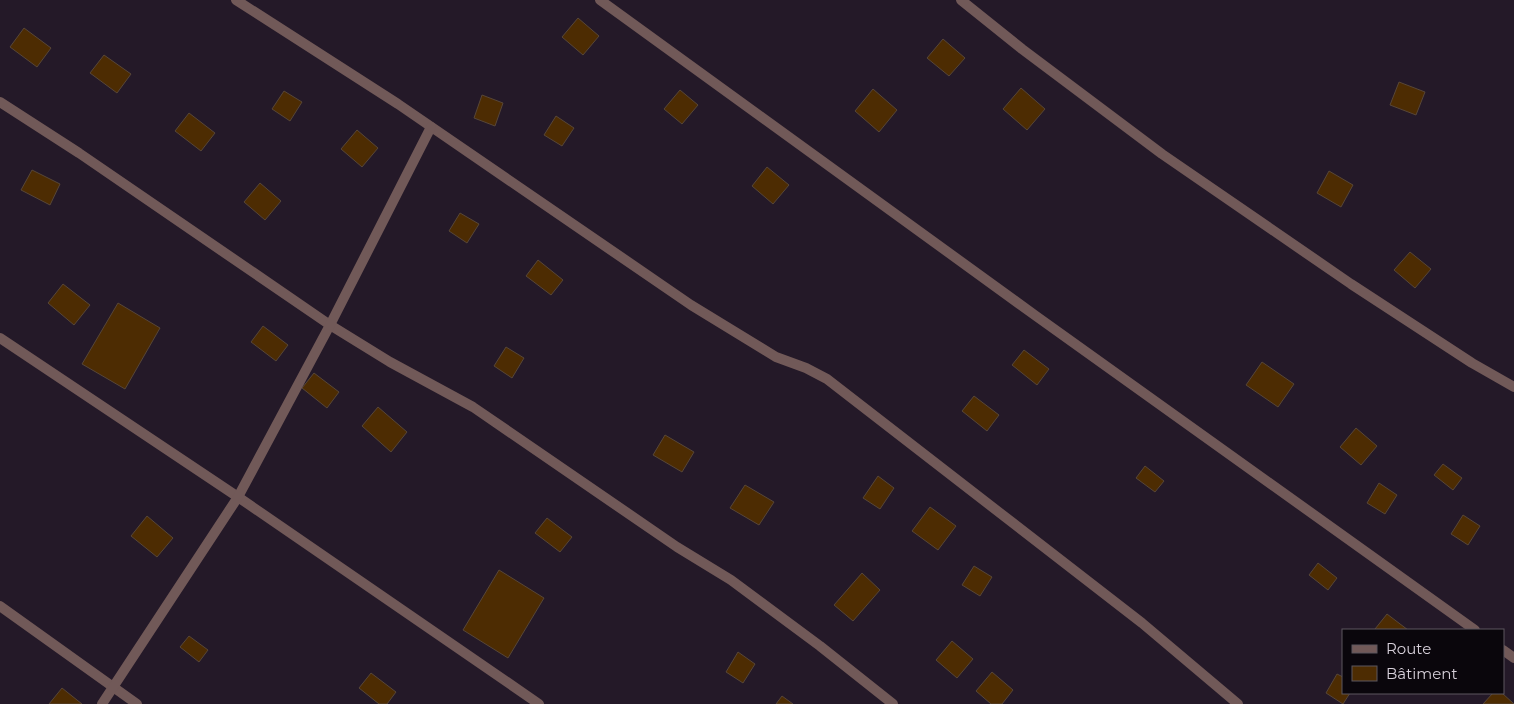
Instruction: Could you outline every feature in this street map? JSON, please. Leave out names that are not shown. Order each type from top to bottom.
[{"type":"street","points":[[236,0],[398,104],[691,305],[776,356],[828,379],[1142,623],[1238,704]]},
{"type":"street","points":[[600,0],[1036,316],[1474,629]]},
{"type":"street","points":[[961,0],[1022,49],[1162,154],[1351,284],[1472,363],[1514,387]]},
{"type":"street","points":[[0,102],[79,153],[330,325],[390,362],[473,407],[669,541],[731,580],[820,646],[893,704]]},
{"type":"street","points":[[102,704],[238,497],[330,325],[431,127]]},
{"type":"street","points":[[0,338],[238,497],[539,704]]},
{"type":"street","points":[[0,606],[137,704]]},
{"type":"building","points":[[578,18],[599,36],[583,55],[562,37]]},
{"type":"building","points":[[24,28],[51,48],[37,67],[10,47]]},
{"type":"building","points":[[943,39],[965,58],[949,76],[927,58]]},
{"type":"building","points":[[104,55],[131,74],[117,93],[90,73]]},
{"type":"building","points":[[1399,82],[1425,92],[1416,115],[1390,105]]},
{"type":"building","points":[[1021,88],[1045,109],[1027,130],[1003,109]]},
{"type":"building","points":[[873,89],[897,110],[879,132],[855,111]]},
{"type":"building","points":[[680,90],[698,105],[682,124],[664,109]]},
{"type":"building","points":[[284,91],[302,102],[290,121],[272,109]]},
{"type":"building","points":[[482,95],[503,103],[495,126],[474,118]]},
{"type":"building","points":[[189,113],[215,133],[201,151],[175,131]]},
{"type":"building","points":[[556,116],[574,128],[562,146],[544,135]]},
{"type":"building","points":[[357,130],[378,148],[362,167],[341,149]]},
{"type":"building","points":[[767,167],[789,185],[773,204],[752,186]]},
{"type":"building","points":[[32,170],[60,184],[50,205],[21,190]]},
{"type":"building","points":[[1329,171],[1353,185],[1341,207],[1317,193]]},
{"type":"building","points":[[260,183],[281,201],[265,220],[244,202]]},
{"type":"building","points":[[460,213],[479,224],[467,243],[449,231]]},
{"type":"building","points":[[1410,252],[1431,269],[1415,288],[1394,270]]},
{"type":"building","points":[[538,260],[563,280],[551,295],[526,276]]},
{"type":"building","points":[[63,284],[90,305],[74,325],[48,303]]},
{"type":"building","points":[[118,303],[160,328],[125,389],[82,364]]},
{"type":"building","points":[[263,326],[288,345],[276,361],[251,342]]},
{"type":"building","points":[[506,347],[524,358],[512,378],[494,366]]},
{"type":"building","points":[[1024,350],[1049,369],[1037,385],[1012,365]]},
{"type":"building","points":[[1262,362],[1294,384],[1278,407],[1246,385]]},
{"type":"building","points":[[314,373],[339,392],[327,408],[302,388]]},
{"type":"building","points":[[974,396],[999,415],[987,431],[962,411]]},
{"type":"building","points":[[378,407],[407,432],[391,452],[362,426]]},
{"type":"building","points":[[1356,428],[1377,446],[1361,465],[1340,447]]},
{"type":"building","points":[[665,435],[694,452],[682,472],[653,455]]},
{"type":"building","points":[[1443,464],[1462,478],[1453,490],[1434,475]]},
{"type":"building","points":[[1145,466],[1164,481],[1155,492],[1136,478]]},
{"type":"building","points":[[878,476],[894,488],[880,509],[863,498]]},
{"type":"building","points":[[1379,483],[1397,495],[1385,514],[1367,503]]},
{"type":"building","points":[[745,485],[774,502],[759,525],[730,508]]},
{"type":"building","points":[[930,507],[956,526],[938,550],[912,531]]},
{"type":"building","points":[[1463,515],[1480,526],[1468,545],[1451,534]]},
{"type":"building","points":[[147,516],[173,538],[157,557],[131,536]]},
{"type":"building","points":[[547,518],[572,537],[560,552],[535,533]]},
{"type":"building","points":[[1318,563],[1337,578],[1328,590],[1309,575]]},
{"type":"building","points":[[974,566],[992,577],[980,596],[962,585]]},
{"type":"building","points":[[499,570],[544,598],[508,658],[463,630]]},
{"type":"building","points":[[862,573],[880,590],[853,621],[834,605]]},
{"type":"building","points":[[1387,614],[1407,629],[1375,629]]},
{"type":"building","points":[[189,636],[208,650],[199,662],[180,647]]},
{"type":"building","points":[[952,641],[973,659],[957,678],[936,660]]},
{"type":"building","points":[[738,652],[755,664],[743,683],[726,672]]},
{"type":"building","points":[[992,672],[1013,690],[1002,704],[991,704],[976,691]]},
{"type":"building","points":[[371,673],[396,692],[387,704],[379,704],[359,688]]},
{"type":"building","points":[[1337,674],[1342,676],[1342,694],[1349,694],[1343,704],[1326,693]]},
{"type":"building","points":[[62,688],[82,704],[49,704]]},
{"type":"building","points":[[1492,694],[1503,694],[1514,704],[1483,704]]},
{"type":"building","points":[[782,696],[793,704],[776,704]]}]
